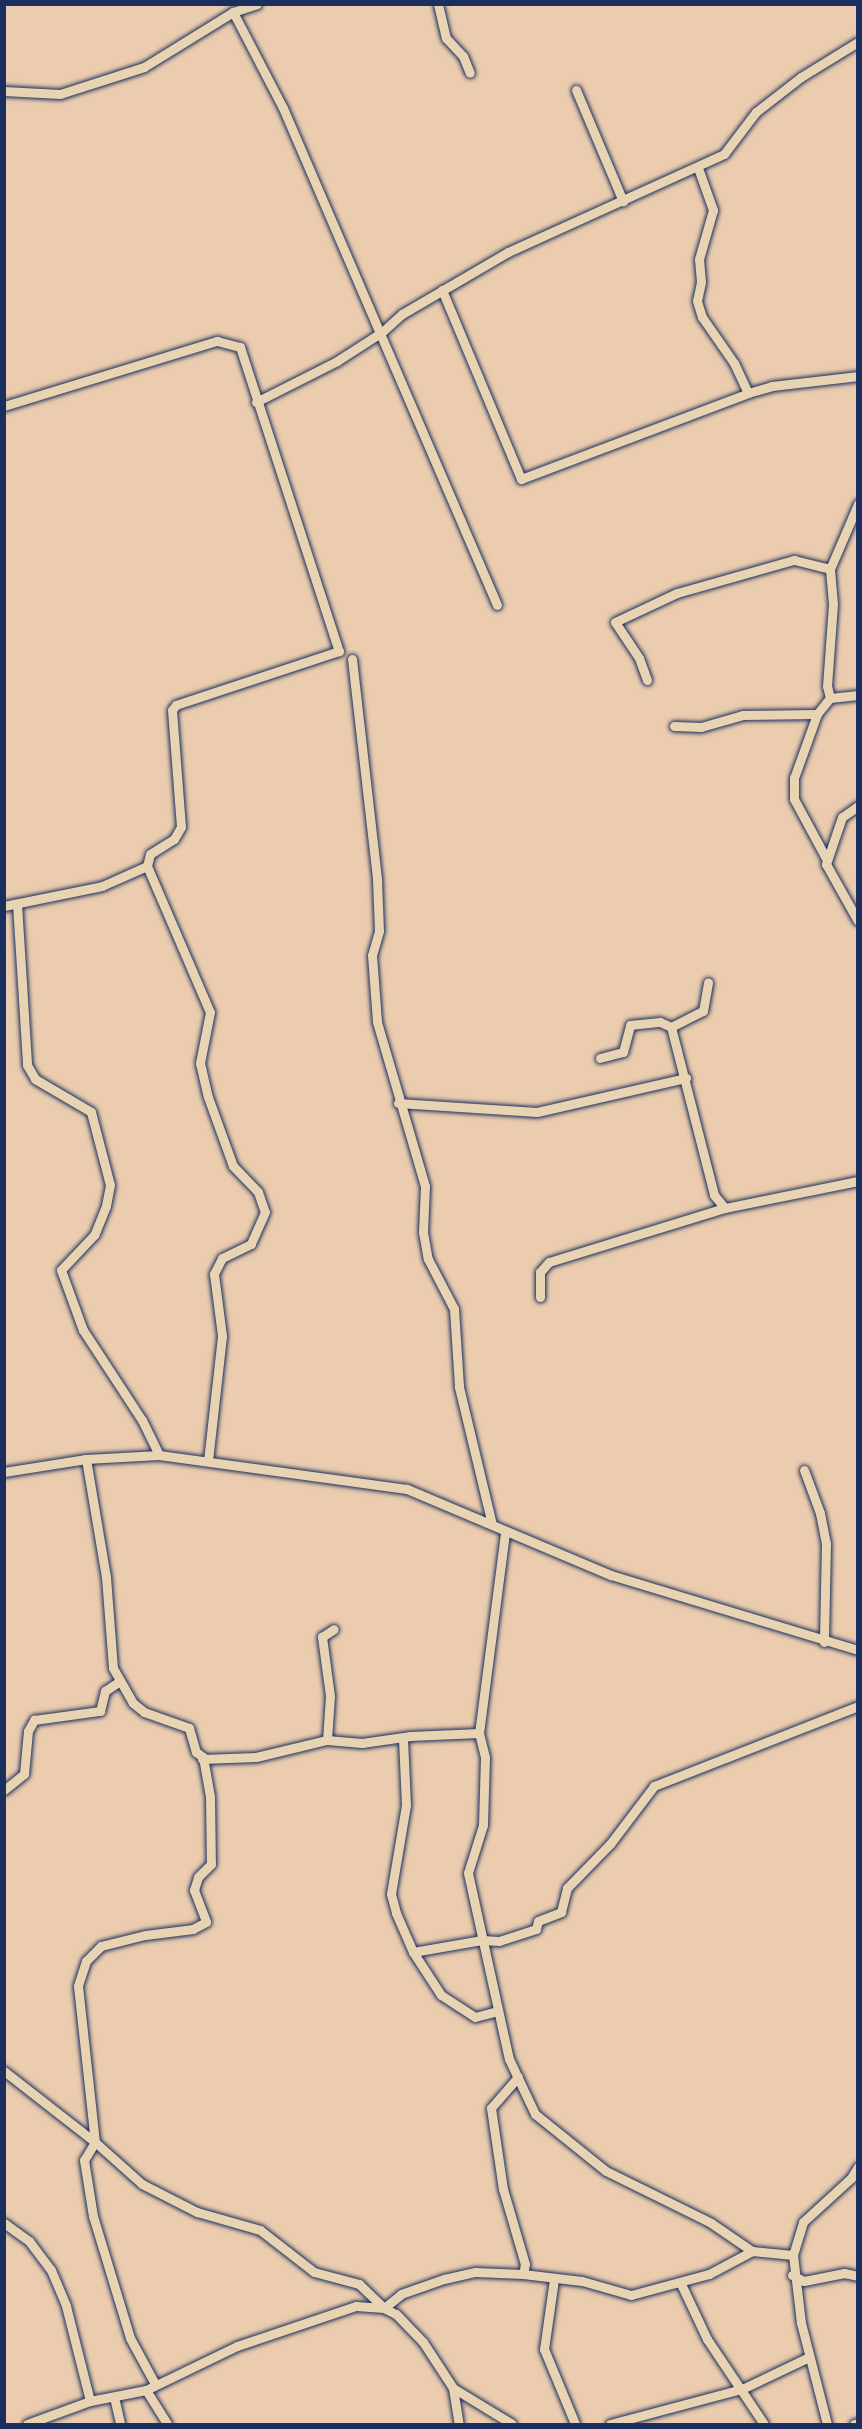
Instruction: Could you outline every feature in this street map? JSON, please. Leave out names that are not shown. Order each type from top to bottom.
[{"type":"street","points":[[4,91],[60,94],[144,68],[233,12],[257,4]]},
{"type":"street","points":[[438,4],[446,38],[463,56],[470,73]]},
{"type":"street","points":[[233,12],[283,108],[382,333],[497,605]]},
{"type":"street","points":[[256,402],[337,362],[382,333],[402,314],[508,252],[698,168],[724,154],[756,112],[858,42]]},
{"type":"street","points":[[576,90],[623,201]]},
{"type":"street","points":[[698,168],[713,210],[699,259],[701,282],[697,301],[702,317],[734,363],[748,393]]},
{"type":"street","points":[[442,290],[521,479],[748,393],[772,386],[858,376]]},
{"type":"street","points":[[4,406],[217,341],[240,347],[256,402],[339,651],[176,705],[172,710],[181,827],[174,839],[150,854],[147,866],[210,1012],[201,1053],[208,1097],[233,1167],[258,1192],[265,1212],[251,1244],[222,1258],[214,1274],[222,1336],[208,1460]]},
{"type":"street","points":[[830,698],[827,686],[833,604],[830,569],[858,504]]},
{"type":"street","points":[[647,680],[639,658],[615,622],[677,593],[794,560],[830,569]]},
{"type":"street","points":[[352,659],[377,879],[379,931],[372,955],[377,1022],[398,1103],[425,1186],[423,1232],[428,1259],[454,1309],[459,1387],[492,1524]]},
{"type":"street","points":[[827,860],[794,799],[794,778],[817,714],[830,698],[858,695]]},
{"type":"street","points":[[674,726],[701,727],[743,715],[817,714]]},
{"type":"street","points":[[858,806],[842,817],[827,860],[827,869],[858,921]]},
{"type":"street","points":[[4,906],[102,886],[147,866]]},
{"type":"street","points":[[18,904],[27,1065],[35,1078],[91,1112],[110,1185],[94,1235],[61,1270],[83,1330],[142,1420],[159,1455]]},
{"type":"street","points":[[671,1027],[703,1011],[708,982]]},
{"type":"street","points":[[600,1058],[623,1052],[630,1025],[660,1022],[671,1027],[686,1078],[714,1196],[724,1208]]},
{"type":"street","points":[[398,1103],[537,1112],[686,1078]]},
{"type":"street","points":[[540,1298],[540,1272],[549,1262],[724,1208],[858,1181]]},
{"type":"street","points":[[4,1472],[86,1459],[159,1455],[407,1489],[492,1524],[505,1533],[611,1575],[824,1642],[858,1650]]},
{"type":"street","points":[[86,1459],[106,1576],[110,1657],[120,1681],[144,1712],[188,1726],[202,1759],[212,1842],[211,1864],[198,1876],[194,1890],[206,1922],[194,1929],[112,1941],[92,1953],[80,1976],[96,2142],[84,2160],[93,2216],[130,2338],[155,2384]]},
{"type":"street","points":[[804,1470],[820,1513],[826,1543],[824,1642]]},
{"type":"street","points":[[505,1533],[479,1733],[485,1757],[483,1825],[468,1873],[509,2059],[534,2114],[606,2171],[711,2223],[752,2251],[793,2255]]},
{"type":"street","points":[[327,1740],[330,1696],[322,1637],[334,1629]]},
{"type":"street","points":[[4,1790],[24,1774],[28,1731],[34,1720],[100,1711],[105,1691],[120,1681]]},
{"type":"street","points":[[413,1952],[482,1940],[523,1936],[536,1929],[538,1921],[561,1912],[567,1888],[610,1845],[654,1786],[858,1706]]},
{"type":"street","points":[[202,1759],[256,1757],[327,1740],[362,1743],[479,1733]]},
{"type":"street","points":[[403,1739],[406,1805],[391,1894],[413,1952],[433,1986],[451,2004],[475,2018],[498,2011]]},
{"type":"street","points":[[7,2076],[96,2142],[142,2184],[197,2212],[260,2230],[314,2272],[359,2284],[384,2308],[396,2314],[423,2342],[453,2388],[459,2424]]},
{"type":"street","points":[[518,2077],[491,2108],[503,2189],[525,2264],[523,2274]]},
{"type":"street","points":[[827,2424],[809,2357],[792,2275],[793,2255],[803,2222],[852,2178],[858,2167]]},
{"type":"street","points":[[4,2223],[29,2241],[51,2270],[68,2313],[90,2401]]},
{"type":"street","points":[[27,2424],[90,2401],[146,2390],[237,2346],[356,2306],[384,2308],[401,2294],[444,2279],[475,2272],[523,2274],[582,2281],[631,2295],[681,2284],[752,2251]]},
{"type":"street","points":[[792,2275],[804,2281],[844,2273],[858,2276]]},
{"type":"street","points":[[554,2279],[544,2349],[575,2424]]},
{"type":"street","points":[[681,2284],[707,2339],[764,2424]]},
{"type":"street","points":[[610,2424],[742,2389],[809,2357]]},
{"type":"street","points":[[453,2388],[512,2424]]},
{"type":"street","points":[[146,2390],[167,2424]]},
{"type":"street","points":[[114,2397],[120,2424]]}]
